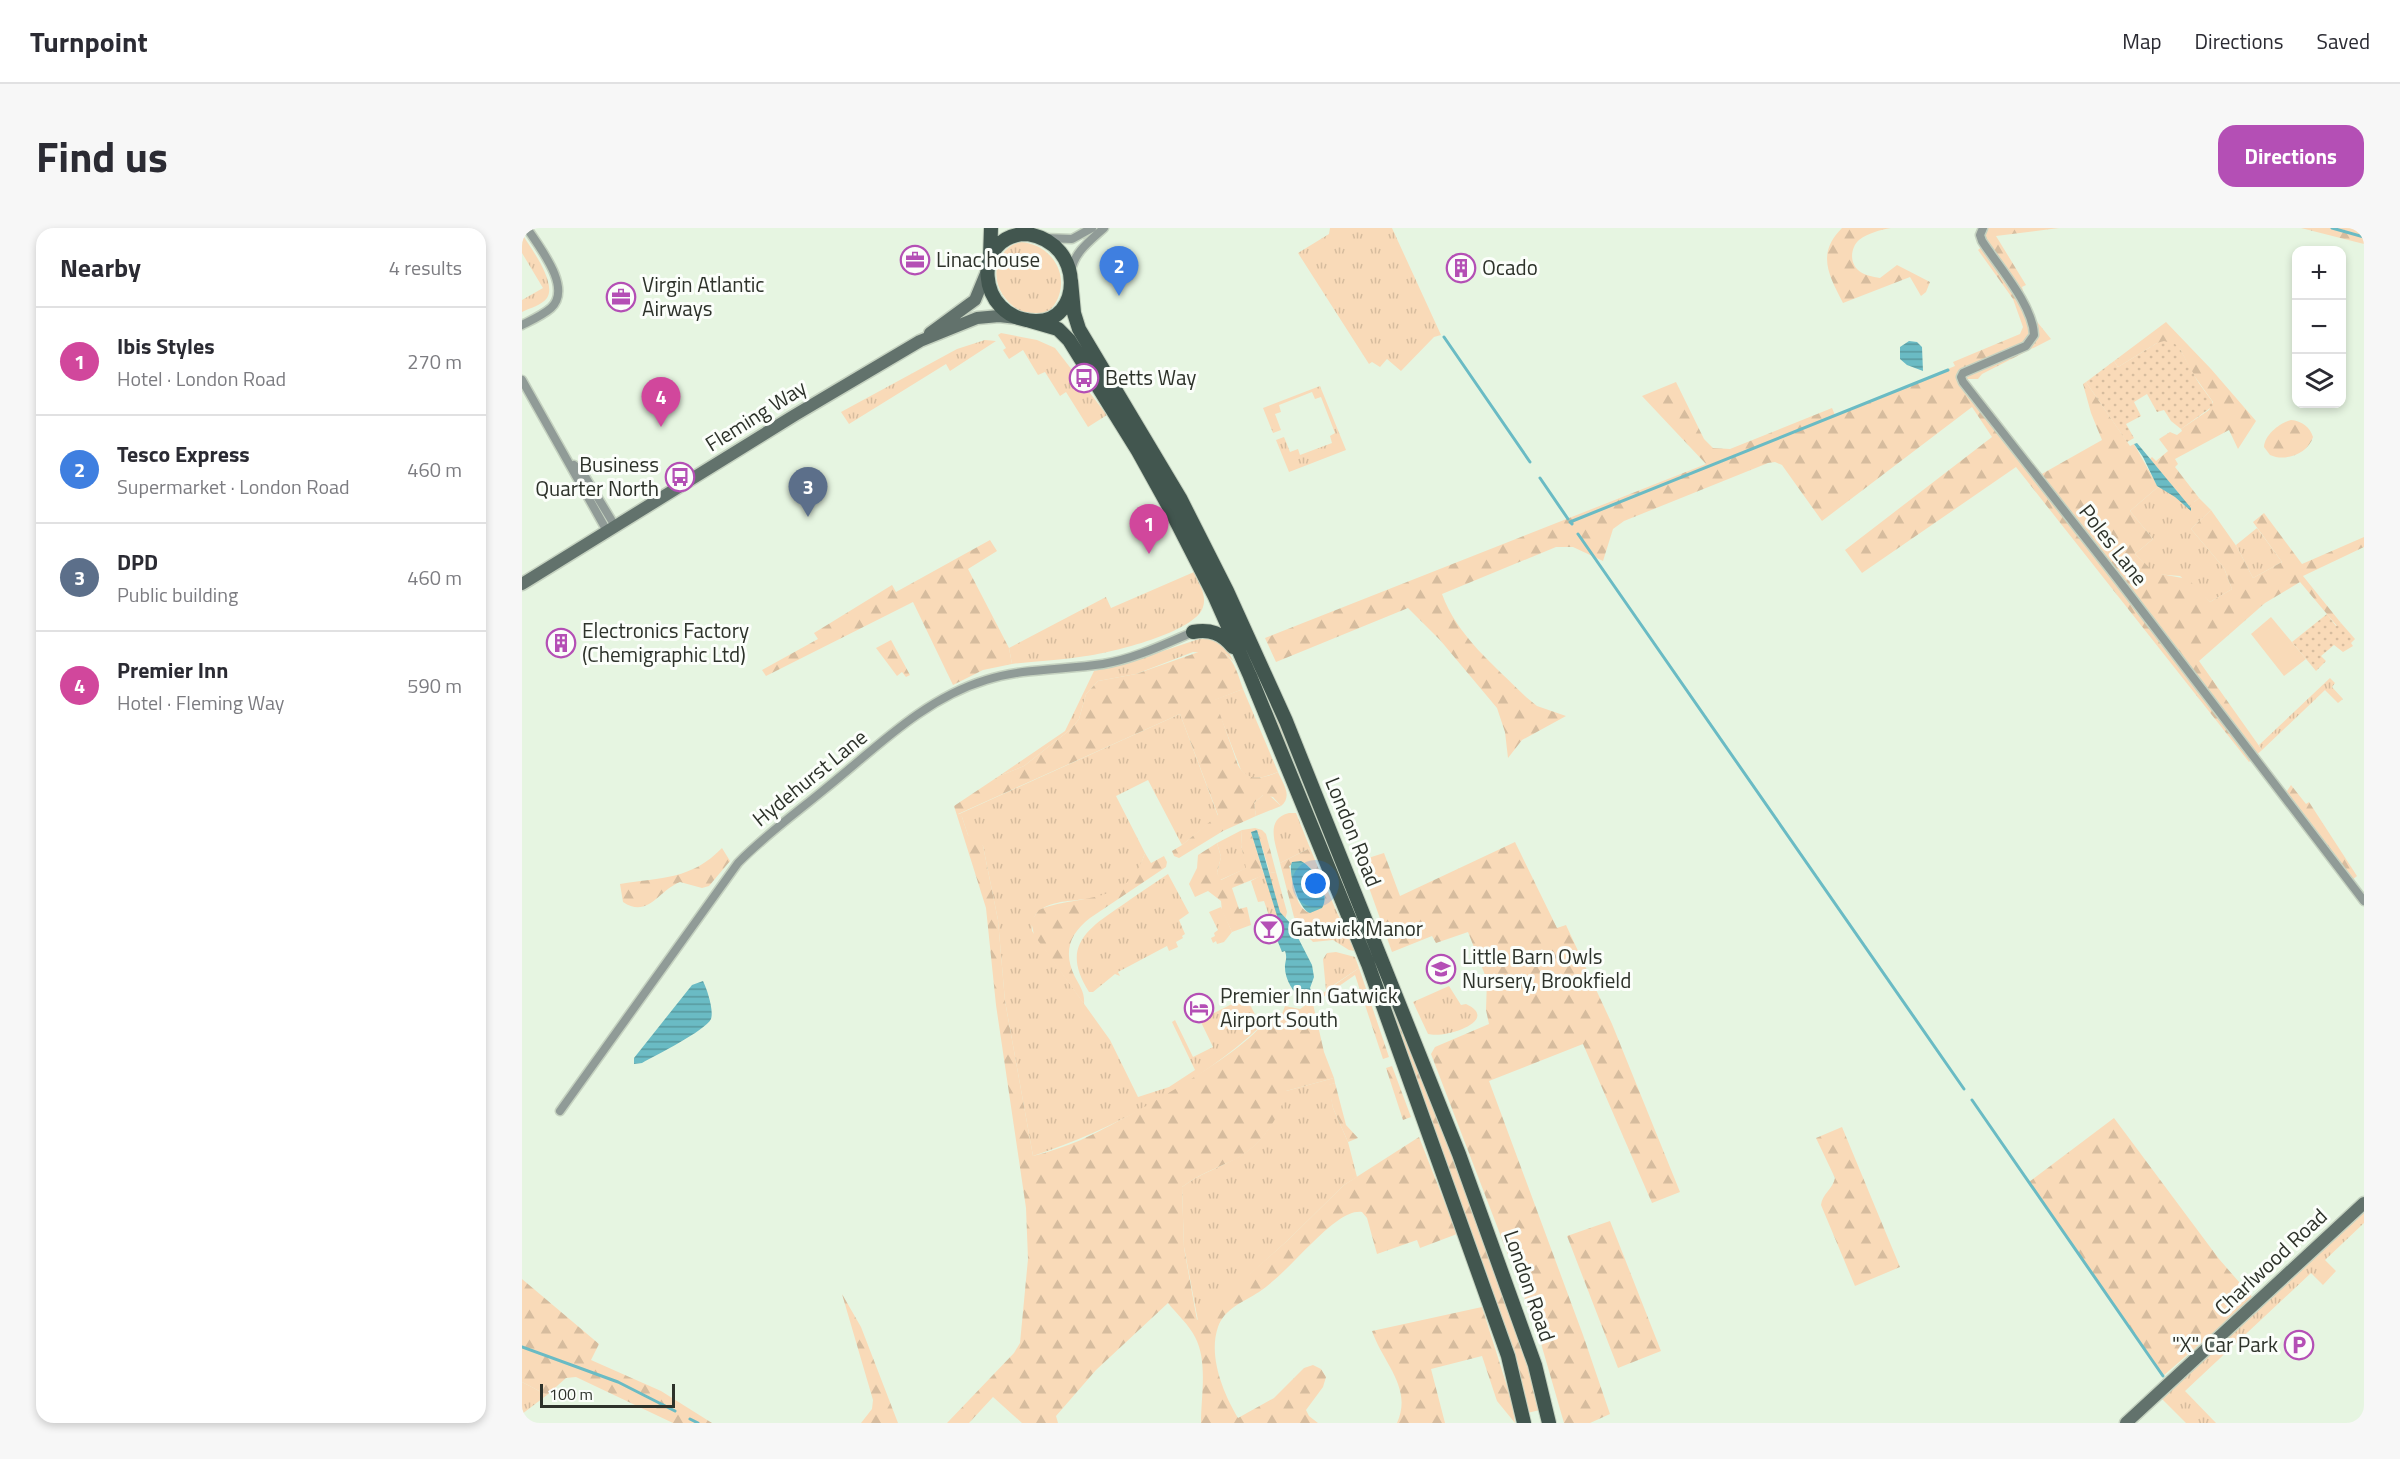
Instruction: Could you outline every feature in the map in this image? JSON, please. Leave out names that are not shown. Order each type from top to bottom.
[{"type":"main road","points":[[991,228],[988,282],[995,301],[1006,313],[1024,319],[1045,320],[1060,312],[1067,299],[1071,280],[1063,254],[1053,244],[1018,228]]},
{"type":"main road","points":[[989,264],[996,249],[1008,238],[1021,234],[1039,237]]},
{"type":"main road","name":"London Road","points":[[1071,280],[1074,313],[1079,329],[1180,498],[1227,591],[1286,721],[1459,1154],[1535,1365],[1549,1423]]},
{"type":"main road","name":"London Road","points":[[1024,319],[1058,329],[1069,340],[1144,460],[1214,595],[1250,676],[1368,964],[1508,1356],[1524,1423]]},
{"type":"main road","points":[[1193,632],[1204,626],[1212,617],[1214,595]]},
{"type":"main road","points":[[1193,632],[1210,631],[1225,638],[1233,646],[1250,676]]},
{"type":"street","points":[[522,331],[553,306],[558,297],[559,288],[555,274],[527,228]]},
{"type":"street","points":[[1039,237],[1069,240],[1081,236],[1092,228]]},
{"type":"street","points":[[1071,280],[1075,259],[1104,228]]},
{"type":"street","name":"Poles Lane","points":[[1983,228],[1980,235],[1982,241],[2024,306],[2033,326],[2034,335],[2030,342],[2021,348],[1966,371],[1962,375],[1963,382],[2117,578],[2364,901]]},
{"type":"street","name":"Fleming Way","points":[[522,585],[795,415],[920,341],[975,300],[989,264]]},
{"type":"street","name":"Fleming Way","points":[[920,341],[977,318],[999,316],[1024,319]]},
{"type":"street","points":[[522,325],[533,320]]},
{"type":"street","points":[[522,380],[568,458],[586,478],[611,528]]},
{"type":"street","name":"Hydehurst Lane","points":[[560,1111],[738,863],[910,720],[949,695],[986,680],[1020,672],[1105,664],[1193,632]]},
{"type":"street","name":"Charlwood Road","points":[[2126,1423],[2364,1203]]},
{"type":"green space","points":[[1330,228],[1392,228],[1441,335],[1434,337],[1401,371],[1387,359],[1380,367],[1372,362],[1369,364],[1298,253],[1329,234]]},
{"type":"green space","points":[[1842,228],[1891,228],[1866,235],[1859,240],[1852,255],[1855,267],[1863,273],[1880,278],[1897,265],[1930,282],[1926,292],[1921,296],[1910,277],[1843,303],[1833,283],[1827,256],[1829,247]]},
{"type":"green space","points":[[1986,228],[2059,228],[1996,236],[2026,285],[2022,287],[2030,313],[2051,339],[1982,374],[1978,379],[1966,379],[2040,475],[2102,440],[2083,384],[2086,382],[2130,446],[2134,444],[2158,487],[2130,511],[2153,539],[2135,554],[2155,573],[2188,579],[2210,602],[2232,589],[2224,568],[2191,529],[2211,510],[2237,547],[2253,578],[2282,562],[2253,522],[2264,513],[2302,564],[2364,537],[2364,547],[2303,576],[2341,623],[2337,626],[2300,582],[2265,603],[2199,661],[2262,750],[2249,762],[2016,467],[1862,573],[1845,550],[1992,437],[1972,407],[1822,521],[1782,465],[1775,462],[1768,463],[1624,521],[1613,529],[1603,561],[1573,547],[1556,547],[1442,594],[1457,623],[1490,662],[1537,706],[1566,716],[1522,740],[1508,758],[1505,732],[1497,708],[1440,640],[1408,608],[1276,662],[1265,638],[1706,464],[1642,396],[1676,382],[1704,439],[1713,448],[1730,449],[1832,408],[1835,415],[1955,366],[1953,362],[2020,334],[2023,327],[2013,299],[1978,250],[1987,242],[1983,234]]},
{"type":"green space","points":[[2301,228],[2364,228],[2364,244]]},
{"type":"green space","points":[[522,234],[542,266],[549,284],[549,292],[542,303],[522,312],[522,300],[543,288],[522,253]]},
{"type":"green space","points":[[1021,242],[1031,244],[1048,253],[1059,269],[1061,288],[1058,298],[1050,309],[1040,314],[1028,314],[1016,308],[1006,299],[999,287],[996,274],[1000,259],[1008,248]]},
{"type":"green space","points":[[2166,322],[2256,421],[2238,449],[2229,430],[2175,459],[2178,464],[2175,467],[2199,498],[2189,506],[2150,459],[2152,457],[2156,461],[2168,451],[2159,439],[2170,432],[2177,435],[2182,431],[2181,429],[2209,410],[2213,402],[2193,374],[2180,349],[2157,343],[2118,367],[2114,361]]},
{"type":"green space","points":[[1001,333],[1037,340],[1055,348],[1107,415],[1088,427],[1066,392],[1060,396],[1045,372],[1038,375],[1023,350],[1009,359],[1003,350],[1006,348],[998,335]]},
{"type":"green space","points":[[985,340],[996,341],[950,371],[946,364],[849,424],[841,412],[957,349]]},
{"type":"green space","points":[[2164,341],[2175,344],[2180,349],[2213,406],[2181,429],[2171,421],[2164,410],[2157,412],[2147,394],[2134,402],[2141,416],[2126,424],[2134,438],[2127,442],[2086,382],[2114,361],[2118,367]]},
{"type":"green space","points":[[1320,386],[1346,450],[1289,472],[1276,440],[1284,437],[1290,452],[1298,449],[1300,455],[1332,443],[1330,436],[1335,433],[1321,397],[1315,399],[1312,392],[1279,405],[1281,412],[1275,414],[1281,430],[1273,433],[1263,408]]},
{"type":"green space","points":[[2291,420],[2308,427],[2313,437],[2310,443],[2301,452],[2289,457],[2270,455],[2264,447],[2267,438],[2278,426]]},
{"type":"green space","points":[[2158,487],[2194,502],[2199,498],[2211,510],[2191,529],[2224,568],[2232,589],[2210,602],[2180,576],[2155,574],[2135,554],[2153,539],[2130,511]]},
{"type":"green space","points":[[2257,528],[2282,562],[2253,578],[2236,545]]},
{"type":"green space","points":[[1191,531],[1254,661],[1391,995],[1449,1179],[1188,532]]},
{"type":"green space","points":[[990,540],[997,551],[968,569],[1009,648],[1012,664],[983,670],[953,685],[913,602],[766,676],[762,670],[818,639],[814,633],[892,585],[896,592]]},
{"type":"green space","points":[[1194,572],[1202,589],[1204,603],[1197,616],[1185,625],[1151,640],[1114,651],[1012,664],[1009,648],[1106,597],[1111,608]]},
{"type":"green space","points":[[2327,614],[2336,626],[2341,623],[2355,639],[2351,643],[2353,646],[2343,652],[2334,645],[2321,656],[2326,661],[2316,671],[2292,642]]},
{"type":"green space","points":[[2271,617],[2306,659],[2284,676],[2251,634]]},
{"type":"green space","points":[[1202,638],[1218,641],[1226,648],[1234,662],[1226,654],[1193,652],[1136,674],[1098,681],[1086,694],[1079,719],[1071,729],[1024,766],[999,776],[1065,731],[1094,671],[1124,664]]},
{"type":"green space","points":[[891,640],[910,675],[906,677],[902,672],[897,676],[876,648]]},
{"type":"green space","points":[[1210,648],[1229,657],[1243,689],[1215,700],[1238,765],[1246,774],[1255,778],[1278,772],[1287,794],[1281,806],[1273,797],[1263,795],[1254,803],[1256,816],[1223,831],[1179,858],[1174,856],[1172,851],[1218,815],[1180,714],[958,814],[962,817],[968,835],[979,840],[983,846],[998,920],[1005,1001],[1033,1156],[1081,1140],[1153,1102],[1240,1046],[1259,1029],[1268,1015],[1280,1019],[1285,1006],[1300,1009],[1359,968],[1389,1057],[1383,1059],[1355,975],[1313,1004],[1324,1052],[1334,1078],[1286,1091],[1288,1097],[1284,1099],[1266,1134],[1252,1148],[1236,1159],[1182,1187],[1184,1248],[1197,1320],[1287,1241],[1344,1185],[1419,1137],[1457,1234],[1420,1248],[1417,1240],[1377,1254],[1367,1218],[1362,1212],[1356,1212],[1329,1227],[1270,1284],[1225,1315],[1215,1338],[1216,1362],[1222,1386],[1238,1418],[1274,1398],[1304,1368],[1313,1365],[1321,1369],[1326,1377],[1323,1387],[1306,1410],[1309,1416],[1318,1423],[1201,1423],[1203,1368],[1199,1347],[1190,1328],[1168,1303],[1096,1370],[1056,1416],[1058,1423],[1022,1423],[993,1397],[969,1423],[947,1423],[1014,1353],[1020,1343],[1028,1259],[1026,1208],[996,1005],[986,908],[954,806],[999,776],[1024,766],[1071,729],[1079,719],[1086,694],[1098,681],[1136,674]]},
{"type":"green space","points":[[2330,678],[2335,683],[2332,687],[2343,699],[2338,703],[2325,690],[2262,750],[2259,745]]},
{"type":"green space","points":[[1243,689],[1278,772],[1263,777],[1254,778],[1241,770],[1214,700]]},
{"type":"green space","points":[[1180,714],[1218,816],[1182,845],[1148,780],[1116,796],[1145,853],[1136,875],[1124,886],[1099,897],[1046,906],[1033,920],[1032,931],[1110,1040],[1138,1097],[1169,1087],[1195,1070],[1172,1022],[1175,1020],[1193,1057],[1213,1047],[1200,1020],[1246,997],[1261,1026],[1210,1067],[1154,1103],[1094,1132],[1033,1156],[1005,1001],[998,920],[983,846],[968,835],[962,817],[957,815]]},
{"type":"green space","points":[[2291,785],[2306,804],[2309,802],[2357,876],[2352,880],[2288,795],[2287,791]]},
{"type":"green space","points":[[1263,795],[1269,795],[1281,806],[1256,816],[1254,803]]},
{"type":"green space","points":[[1296,813],[1310,848],[1280,863],[1274,841],[1274,827],[1281,816]]},
{"type":"green space","points":[[1255,828],[1266,834],[1276,872],[1270,873],[1257,831],[1251,832],[1264,875],[1232,888],[1239,909],[1247,907],[1251,925],[1232,932],[1222,911],[1221,901],[1208,891],[1195,897],[1189,884],[1197,868],[1198,855],[1217,843],[1221,857],[1217,873],[1221,880],[1246,868],[1241,845],[1242,830]]},
{"type":"green space","points":[[1242,830],[1241,845],[1247,868],[1220,880],[1217,873],[1221,857],[1217,843]]},
{"type":"green space","points":[[1251,832],[1270,873],[1276,872],[1287,912],[1285,920],[1272,924],[1264,901],[1258,902],[1251,881],[1264,874]]},
{"type":"green space","points":[[1515,842],[1557,928],[1566,925],[1612,1024],[1680,1192],[1652,1203],[1583,1044],[1489,1081],[1610,1414],[1590,1423],[1564,1423],[1538,1333],[1431,1054],[1435,1047],[1489,1024],[1486,1010],[1487,980],[1468,932],[1436,943],[1432,936],[1392,952],[1362,868],[1365,859],[1384,853],[1400,896]]},
{"type":"green space","points":[[722,848],[730,861],[709,886],[702,888],[680,882],[646,905],[632,906],[623,902],[620,884],[687,872],[699,866]]},
{"type":"green space","points":[[1310,848],[1335,908],[1322,908],[1324,895],[1320,881],[1311,868],[1299,861],[1289,866],[1298,900],[1301,906],[1310,913],[1294,917],[1280,863]]},
{"type":"green space","points":[[1145,853],[1151,863],[1164,856],[1167,862],[1166,867],[1090,918],[1077,931],[1070,944],[1069,960],[1083,993],[1084,1004],[1034,935],[1031,921],[1039,910],[1046,907],[1091,898],[1117,889],[1129,881],[1138,869]]},
{"type":"green space","points":[[1168,874],[1189,913],[1179,920],[1185,934],[1176,942],[1178,947],[1169,951],[1167,946],[1118,972],[1120,976],[1115,974],[1093,992],[1089,992],[1077,963],[1077,952],[1081,942],[1097,923]]},
{"type":"green space","points":[[1221,907],[1232,932],[1224,942],[1217,944],[1216,941],[1213,943],[1211,938],[1218,930],[1209,912]]},
{"type":"green space","points":[[1322,908],[1335,908],[1355,951],[1333,940],[1313,942],[1300,928],[1294,917]]},
{"type":"green space","points":[[1336,952],[1355,957],[1359,968],[1326,990],[1323,959],[1327,953]]},
{"type":"green space","points":[[1449,986],[1461,1005],[1466,1004],[1475,1010],[1477,1016],[1474,1022],[1457,1031],[1446,1034],[1428,1034],[1413,1002]]},
{"type":"green space","points":[[1398,1016],[1458,1163],[1529,1369],[1540,1410],[1527,1413],[1486,1271],[1458,1203],[1397,1021]]},
{"type":"green space","points":[[1392,1066],[1411,1117],[1403,1120],[1386,1068]]},
{"type":"green space","points":[[1334,1078],[1335,1083],[1329,1085],[1333,1108],[1348,1142],[1357,1177],[1344,1185],[1287,1241],[1198,1321],[1184,1247],[1182,1187],[1237,1158],[1254,1146],[1274,1121],[1286,1091]]},
{"type":"green space","points":[[1335,1083],[1346,1125],[1358,1138],[1348,1142],[1333,1108],[1328,1085]]},
{"type":"green space","points":[[2114,1118],[2219,1259],[2253,1298],[2163,1376],[2029,1182]]},
{"type":"green space","points":[[1842,1127],[1900,1267],[1855,1286],[1821,1205],[1835,1178],[1816,1138]]},
{"type":"green space","points":[[2364,1211],[2364,1223],[2325,1260],[2336,1271],[2323,1285],[2311,1273],[2185,1391],[2216,1423],[2186,1423],[2161,1398]]},
{"type":"green space","points":[[1610,1221],[1661,1351],[1618,1368],[1567,1236]]},
{"type":"green space","points":[[522,1279],[599,1344],[591,1360],[661,1391],[712,1423],[673,1423],[576,1377],[566,1378],[547,1395],[522,1382]]},
{"type":"green space","points":[[842,1294],[861,1327],[898,1423],[861,1423],[872,1409],[873,1400]]},
{"type":"green space","points":[[1482,1307],[1512,1402],[1515,1423],[1497,1401],[1482,1356],[1431,1369],[1445,1423],[1397,1423],[1401,1410],[1399,1387],[1372,1331]]},
{"type":"green space","points":[[522,1382],[547,1395],[522,1414]]},
{"type":"water","points":[[1909,341],[1917,342],[1922,347],[1923,371],[1907,365],[1900,359],[1900,347]]},
{"type":"water","points":[[2137,443],[2191,508],[2191,511],[2175,497],[2157,486],[2134,444]]},
{"type":"water","points":[[1257,830],[1280,912],[1291,924],[1312,965],[1314,977],[1310,988],[1312,993],[1303,1000],[1288,980],[1285,970],[1286,953],[1282,952],[1272,927],[1276,926],[1278,919],[1251,832]]},
{"type":"water","points":[[1301,861],[1316,875],[1323,889],[1322,908],[1310,913],[1298,898],[1291,873],[1292,862]]},
{"type":"water","points":[[703,981],[712,1010],[711,1019],[707,1024],[668,1049],[642,1063],[634,1064],[634,1058],[692,985]]},
{"type":"waterway","points":[[2332,228],[2364,237]]},
{"type":"waterway","points":[[1444,337],[1530,462]]},
{"type":"waterway","points":[[1572,524],[1570,522],[1948,370]]},
{"type":"waterway","points":[[1540,478],[1568,519]]},
{"type":"waterway","points":[[1578,534],[1964,1089]]},
{"type":"waterway","points":[[1972,1100],[2163,1376]]},
{"type":"waterway","points":[[522,1347],[618,1382],[675,1411]]},
{"type":"waterway","points":[[690,1419],[698,1423]]},
{"type":"place","name":"Linac house","points":[[915,260]]},
{"type":"place","name":"Ocado","points":[[1461,268]]},
{"type":"place","name":"Tesco Express","points":[[1119,296]]},
{"type":"place","name":"Virgin Atlantic Airways","points":[[621,297]]},
{"type":"place","name":"Betts Way","points":[[1084,378]]},
{"type":"place","name":"Premier Inn","points":[[661,427]]},
{"type":"place","name":"Business Quarter North","points":[[680,477]]},
{"type":"place","name":"DPD","points":[[808,517]]},
{"type":"place","name":"Ibis Styles","points":[[1149,554]]},
{"type":"place","name":"Electronics Factory (Chemigraphic Ltd)","points":[[561,643]]},
{"type":"place","name":"Gatwick Manor","points":[[1269,929]]},
{"type":"place","name":"Little Barn Owls Nursery, Brookfield","points":[[1441,969]]},
{"type":"place","name":"Premier Inn Gatwick Airport South","points":[[1199,1008]]},
{"type":"place","name":"\"X\" Car Park","points":[[2299,1345]]}]
